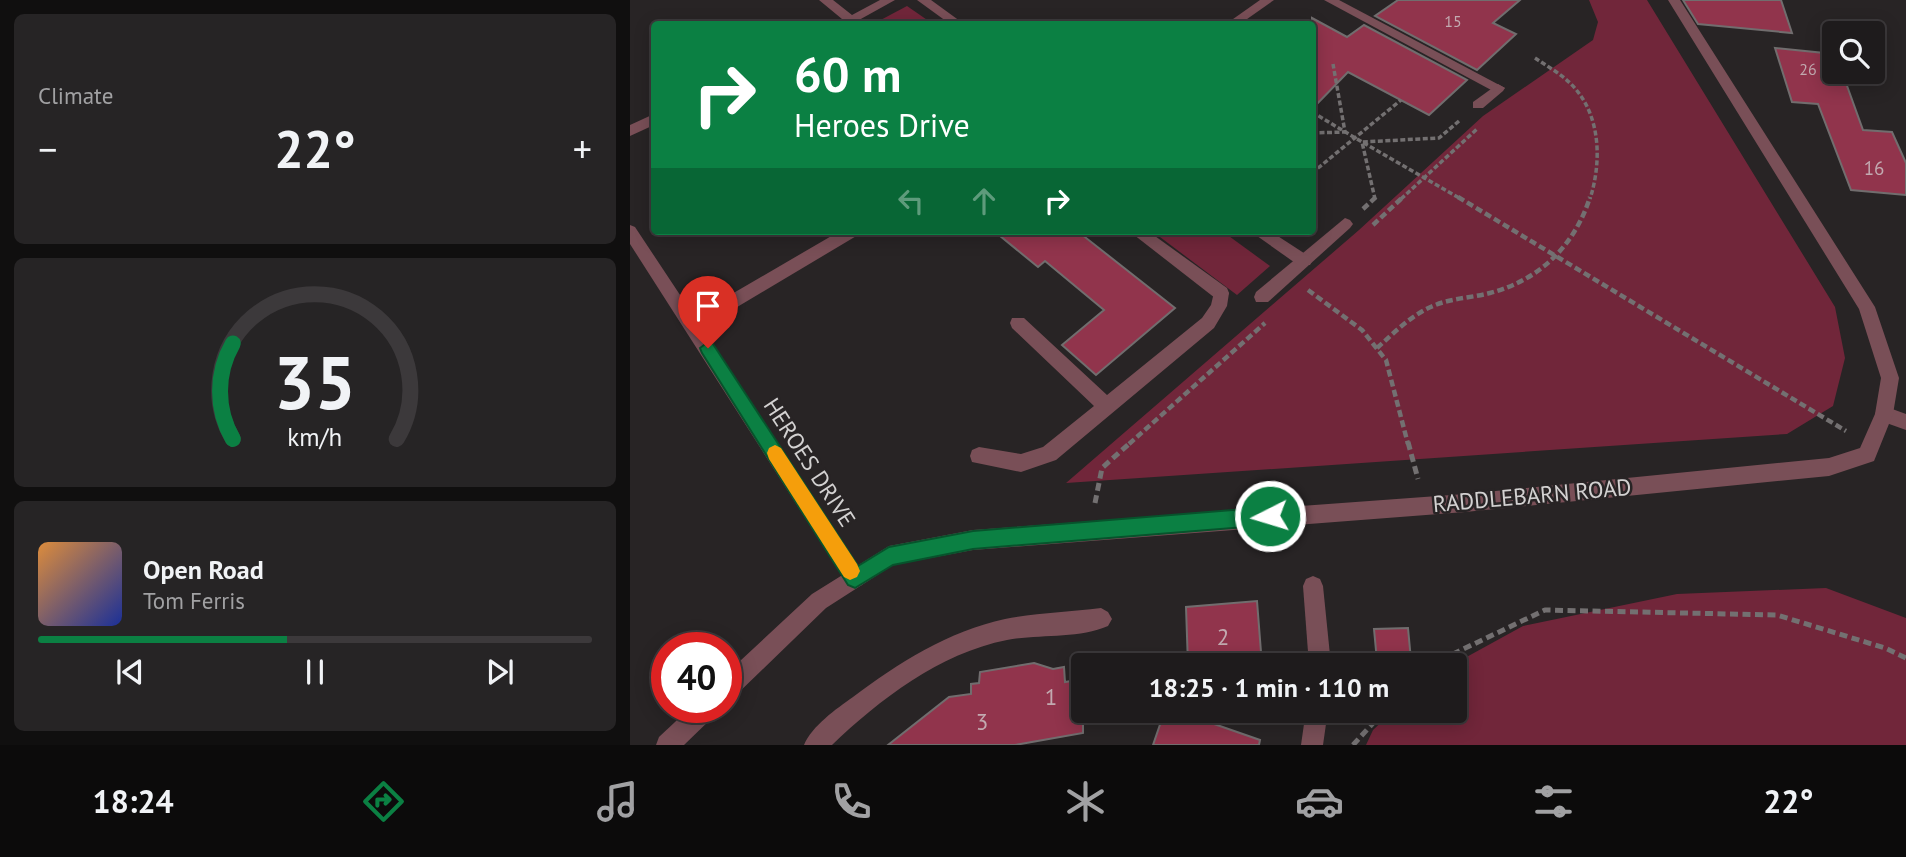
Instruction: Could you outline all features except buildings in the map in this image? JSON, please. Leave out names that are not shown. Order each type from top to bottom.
[{"type":"street","points":[[825,0],[848,21]]},
{"type":"street","points":[[853,21],[889,0]]},
{"type":"street","points":[[923,0],[954,21]]},
{"type":"street","points":[[1236,21],[1268,0]]},
{"type":"street","points":[[1330,0],[1498,88],[1478,105]]},
{"type":"street","points":[[1674,0],[1867,307],[1890,378],[1884,414],[1871,446]]},
{"type":"street","points":[[630,131],[651,120]]},
{"type":"street","points":[[1262,297],[1345,224]]},
{"type":"street","name":"HEROES DRIVE","points":[[630,231],[855,578]]},
{"type":"street","points":[[693,325],[846,235]]},
{"type":"street","points":[[979,456],[1020,463],[1049,454],[1208,323],[1219,306],[1221,293],[1142,235]]},
{"type":"street","points":[[1264,235],[1304,261]]},
{"type":"street","points":[[1018,323],[1107,407]]},
{"type":"street","points":[[1884,414],[1906,422]]},
{"type":"street","name":"RADDLEBARN ROAD","points":[[742,674],[819,601],[889,556],[973,540],[1425,505],[1829,467],[1867,455],[1871,446]]},
{"type":"street","points":[[1313,586],[1319,653]]},
{"type":"street","points":[[814,745],[904,674],[952,646],[1003,630],[1101,619]]},
{"type":"street","points":[[667,745],[690,723]]},
{"type":"street","points":[[1312,745],[1315,723]]},
{"type":"path","points":[[1377,348],[1417,316],[1437,304],[1496,292],[1523,281],[1558,255],[1588,213],[1598,157],[1587,110],[1572,85],[1535,58]]},
{"type":"path","points":[[1333,64],[1345,132]]},
{"type":"path","points":[[1316,170],[1401,100]]},
{"type":"path","points":[[1362,142],[1439,138],[1478,105],[1489,118],[1370,228]]},
{"type":"path","points":[[1316,114],[1558,255],[1871,446]]},
{"type":"path","points":[[1316,133],[1345,132]]},
{"type":"path","points":[[1345,224],[1376,198],[1362,142]]},
{"type":"path","points":[[1297,295],[1314,279]]},
{"type":"path","points":[[1305,288],[1362,330],[1386,360],[1425,505]]},
{"type":"path","points":[[1089,530],[1102,468],[1274,315]]},
{"type":"path","points":[[1455,653],[1545,610],[1777,615],[1885,648],[1906,658]]},
{"type":"path","points":[[1353,745],[1373,723]]},
{"type":"shaded area","points":[[1589,0],[1647,0],[1835,307],[1845,358],[1833,406],[1787,434],[1066,483],[1359,230],[1483,116],[1593,40],[1598,22]]},
{"type":"shaded area","points":[[907,6],[929,21],[879,21]]},
{"type":"shaded area","points":[[1157,235],[1227,235],[1270,266],[1237,295]]},
{"type":"shaded area","points":[[1826,588],[1906,618],[1906,745],[1366,745],[1373,730],[1380,723],[1467,723],[1467,657],[1523,626],[1677,594]]},
{"type":"slow traffic","points":[[775,453],[850,571]]},
{"type":"route","points":[[708,348],[855,578],[889,556],[973,540],[1270,516]]}]
